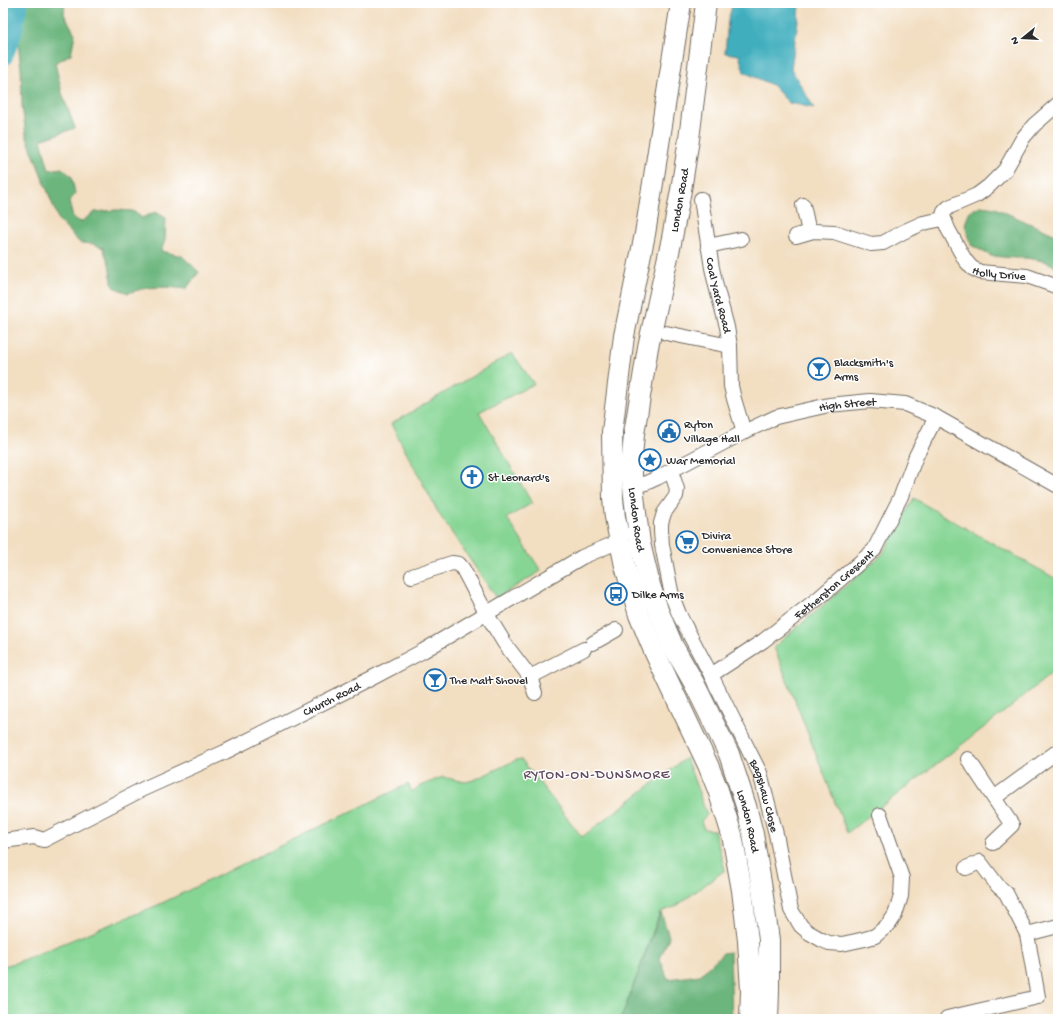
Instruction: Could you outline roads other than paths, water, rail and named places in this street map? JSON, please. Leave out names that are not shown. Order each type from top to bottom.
[{"type":"highway","name":"London Road","points":[[681,3],[645,234],[624,336],[612,432],[613,498],[627,573],[639,615],[654,651],[708,764],[732,835],[742,890],[748,941],[751,991],[750,1019]]},
{"type":"highway","name":"London Road","points":[[706,3],[681,190],[648,347],[634,434],[632,458],[633,486],[640,543],[650,585],[658,610],[673,646],[694,683],[728,754],[746,806],[753,834],[769,940],[768,1019]]},
{"type":"street","points":[[796,236],[813,231],[834,232],[871,244],[883,243],[923,223],[943,219],[944,212],[950,207],[977,195],[990,186],[1005,170],[1023,138],[1034,125],[1058,104]]},
{"type":"street","name":"Coal Yard Road","points":[[701,199],[716,286],[727,327],[730,346],[731,386],[744,432]]},
{"type":"street","points":[[803,205],[809,232]]},
{"type":"street","name":"Holly Drive","points":[[943,219],[965,260],[972,268],[980,272],[1027,276],[1058,287]]},
{"type":"street","name":"Coal Yard Road","points":[[708,246],[741,239]]},
{"type":"street","name":"Coal Yard Road","points":[[666,334],[730,346]]},
{"type":"street","name":"High Street","points":[[633,486],[646,483],[744,432],[776,418],[829,404],[870,401],[905,404],[936,417],[1058,486]]},
{"type":"street","name":"Fetherston Crescent","points":[[711,675],[763,641],[820,597],[874,550],[901,496],[916,456],[936,417]]},
{"type":"street","name":"Bagshaw Close","points":[[671,471],[677,489],[676,496],[664,512],[660,530],[672,596],[692,641],[711,675],[760,773],[775,828],[791,910],[801,926],[822,940],[829,943],[842,944],[858,942],[875,936],[890,924],[895,915],[901,896],[902,878],[880,815]]},
{"type":"street","points":[[620,541],[636,512]]},
{"type":"street","name":"Church Road","points":[[3,842],[34,837],[44,840],[143,789],[225,752],[424,651],[582,557],[620,541]]},
{"type":"street","points":[[412,576],[452,563],[459,564],[505,644],[530,677],[535,693]]},
{"type":"street","points":[[530,677],[616,630]]},
{"type":"street","points":[[994,798],[1058,751]]},
{"type":"street","points":[[968,759],[1012,825],[993,843]]},
{"type":"street","points":[[947,1018],[992,1014],[1038,997],[1027,934],[1006,893],[998,886],[980,862],[966,868]]},
{"type":"street","points":[[1027,934],[1058,926]]},
{"type":"water","points":[[733,3],[799,3],[791,69],[814,108],[789,103],[772,85],[744,72],[739,55],[725,53],[728,20]]},
{"type":"waterway","points":[[3,56],[12,33],[18,3]]},
{"type":"place","name":"Blacksmith's Arms","points":[[819,369]]},
{"type":"place","name":"Ryton Village Hall","points":[[669,431]]},
{"type":"place","name":"War Memorial","points":[[650,460]]},
{"type":"place","name":"St Leonard's","points":[[472,477]]},
{"type":"place","name":"Divira Convenience Store","points":[[687,542]]},
{"type":"place","name":"Dilke Arms","points":[[616,594]]},
{"type":"place","name":"The Malt Shovel","points":[[435,680]]},
{"type":"district","name":"RYTON-ON-DUNSMORE","points":[[597,773]]}]
